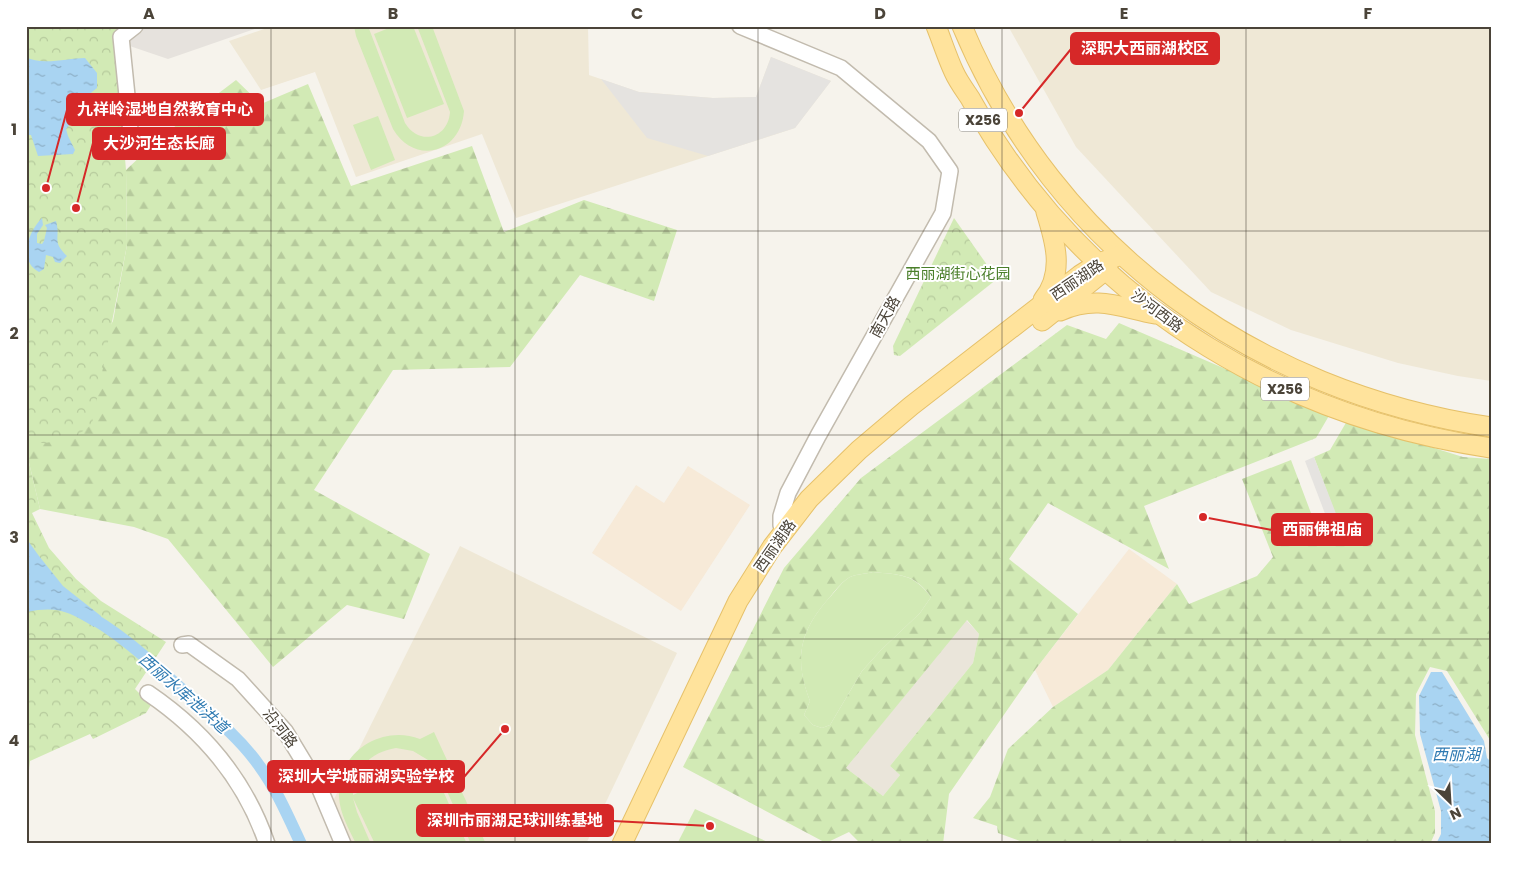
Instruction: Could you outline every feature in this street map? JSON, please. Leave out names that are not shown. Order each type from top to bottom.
[{"type":"main road","name":"沙河西路","points":[[936,26],[954,73],[987,127],[1019,174],[1044,206],[1102,266],[1162,315],[1220,355],[1306,398],[1397,430],[1491,448]]},
{"type":"main road","name":"沙河西路","points":[[962,26],[992,87],[1024,140],[1067,196],[1121,255],[1159,288],[1194,314],[1231,337],[1286,366],[1343,391],[1433,418],[1491,428]]},
{"type":"main road","points":[[1040,314],[1054,280],[1057,264],[1056,247],[1044,206]]},
{"type":"main road","name":"西丽湖路","points":[[636,844],[750,606],[782,553],[820,506],[868,458],[1040,314],[1080,275],[1102,266],[1121,255]]},
{"type":"main road","points":[[1040,314],[1096,302],[1112,303],[1162,315]]},
{"type":"main road","name":"西丽湖路","points":[[622,844],[738,601],[772,547],[809,500],[859,450],[911,406],[1040,314]]},
{"type":"street","points":[[130,125],[121,37],[135,26]]},
{"type":"street","name":"南天路","points":[[740,26],[841,68],[929,141],[950,171],[943,213],[788,493],[781,516],[781,525],[784,532]]},
{"type":"street","name":"沿河路","points":[[182,645],[189,644],[238,679],[285,731],[319,787],[343,844]]},
{"type":"street","points":[[148,693],[190,725],[214,750],[247,800],[266,844]]},
{"type":"shaded area","points":[[117,26],[263,26],[168,59],[115,41]]},
{"type":"shaded area","points":[[273,26],[588,26],[589,75],[639,92],[713,98],[756,97],[771,57],[831,81],[795,128],[516,218],[482,134],[356,177],[315,72],[261,90],[229,41]]},
{"type":"shaded area","points":[[1008,26],[1491,26],[1491,381],[1398,363],[1291,330],[1211,292],[1076,147]]},
{"type":"shaded area","points":[[771,57],[831,81],[795,128],[708,156],[647,138],[601,79],[639,92],[713,98],[756,97]]},
{"type":"shaded area","points":[[1314,457],[1342,529],[1332,532],[1305,461]]},
{"type":"shaded area","points":[[688,466],[750,505],[681,611],[592,553],[636,485],[664,503]]},
{"type":"shaded area","points":[[460,546],[677,653],[586,844],[348,844],[331,805]]},
{"type":"shaded area","points":[[1129,549],[1177,584],[1108,670],[1053,707],[1035,670]]},
{"type":"shaded area","points":[[966,620],[979,634],[973,663],[890,766],[900,775],[883,796],[846,768]]},
{"type":"green space","points":[[26,26],[117,26],[115,41],[126,170],[127,245],[92,424],[74,438],[45,443],[26,443]]},
{"type":"green space","points":[[354,26],[368,26],[405,123],[418,135],[425,137],[439,133],[444,128],[450,112],[417,26],[432,26],[464,111],[461,125],[455,137],[446,145],[436,150],[424,151],[413,148],[402,141],[393,129],[356,36]]},
{"type":"green space","points":[[394,26],[413,26],[444,104],[407,118],[374,34]]},
{"type":"green space","points":[[236,80],[261,104],[308,84],[351,186],[472,146],[504,232],[584,200],[677,230],[654,301],[580,275],[510,367],[393,370],[314,490],[430,554],[404,619],[347,605],[273,667],[168,539],[134,527],[40,509],[26,450],[26,443],[45,443],[113,321],[127,245],[126,170],[161,137]]},
{"type":"green space","points":[[378,116],[395,160],[371,170],[353,125]]},
{"type":"green space","name":"西丽湖街心花园","points":[[954,218],[997,279],[900,356],[894,355],[893,346]]},
{"type":"green space","points":[[1119,323],[1330,414],[1316,438],[1144,506],[1169,569],[1048,503],[1009,559],[1078,614],[1035,670],[949,794],[943,844],[861,844],[849,832],[826,843],[683,767],[784,568],[861,478],[1067,325],[1106,339]],"holes":[[[873,572],[899,575],[912,579],[919,583],[931,597],[920,613],[862,671],[830,725],[822,728],[813,725],[804,715],[810,701],[805,686],[801,659],[802,646],[806,634],[819,610],[842,583],[853,576]],[[967,620],[979,634],[973,663],[890,766],[900,775],[883,796],[846,768]]]},
{"type":"green space","points":[[1347,421],[1463,457],[1491,459],[1491,746],[1490,740],[1447,671],[1430,667],[1416,694],[1415,735],[1435,811],[1435,833],[1430,844],[1022,844],[1020,841],[998,833],[997,826],[973,818],[990,797],[1008,749],[1053,707],[1108,670],[1177,584],[1189,604],[1257,576],[1273,557],[1242,479],[1291,460],[1320,537],[1341,529],[1314,457],[1330,450]]},
{"type":"green space","points":[[26,450],[40,509],[32,513],[49,548],[76,579],[101,601],[166,642],[135,689],[151,705],[146,713],[93,739],[90,734],[30,761],[26,799]]},
{"type":"green space","points":[[873,572],[912,579],[931,597],[920,613],[862,671],[830,725],[822,728],[813,725],[804,715],[810,701],[802,672],[801,659],[802,646],[806,634],[819,610],[845,581],[853,576]]},
{"type":"green space","points":[[434,732],[486,844],[471,844],[439,774],[430,762],[467,844],[375,844],[353,798],[371,844],[356,844],[345,821],[339,797],[340,781],[345,767],[353,755],[376,739],[405,735],[420,739]],"holes":[[[396,748],[413,751],[428,760],[353,795],[356,777],[365,763],[371,758],[379,753]]]},
{"type":"green space","points":[[695,809],[772,844],[677,844]]},
{"type":"water","points":[[26,57],[39,61],[85,58],[97,73],[97,88],[87,96],[87,110],[91,122],[71,123],[66,129],[75,150],[73,154],[38,156],[31,135],[26,135]]},
{"type":"water","points":[[42,218],[43,225],[37,234],[37,243],[42,244],[44,241],[47,228],[45,225],[56,221],[59,247],[67,256],[60,263],[55,262],[53,257],[46,255],[44,269],[39,272],[29,261],[27,246],[29,238]]},
{"type":"water","points":[[26,538],[63,586],[101,616],[94,627],[62,611],[37,610],[26,612]]},
{"type":"water","name":"西丽湖","points":[[1431,672],[1442,672],[1484,741],[1487,758],[1491,762],[1491,844],[1436,844],[1441,834],[1441,811],[1420,734],[1419,696]]},
{"type":"waterway","name":"西丽水库泄洪道","points":[[83,613],[110,630],[136,650],[214,717],[242,744],[270,783],[301,844]]},
{"type":"place","name":"深职大西丽湖校区","points":[[1019,113]]},
{"type":"place","name":"九祥岭湿地自然教育中心","points":[[46,188]]},
{"type":"place","name":"大沙河生态长廊","points":[[76,208]]},
{"type":"place","name":"西丽佛祖庙","points":[[1203,517]]},
{"type":"place","name":"深圳大学城丽湖实验学校","points":[[505,729]]},
{"type":"place","name":"深圳市丽湖足球训练基地","points":[[710,826]]}]
